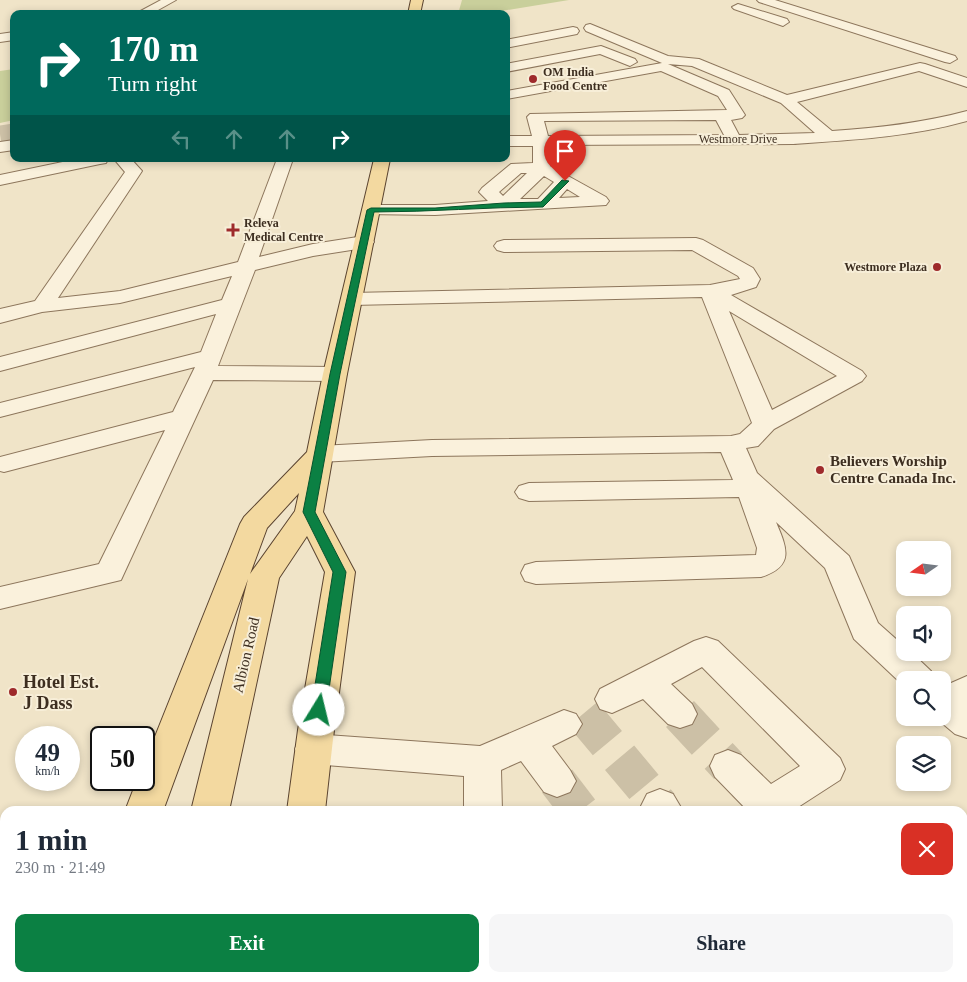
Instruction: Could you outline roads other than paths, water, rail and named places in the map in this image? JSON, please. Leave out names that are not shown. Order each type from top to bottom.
[{"type":"main road","name":"Albion Road","points":[[211,806],[264,576],[309,512],[335,374],[381,162]]},
{"type":"main road","points":[[146,806],[254,524],[320,454]]},
{"type":"main road","points":[[307,806],[313,749],[340,572],[309,512]]},
{"type":"street","points":[[149,10],[170,0]]},
{"type":"street","points":[[764,0],[958,62]]},
{"type":"street","points":[[738,7],[793,25]]},
{"type":"street","points":[[590,28],[666,60],[694,62],[786,100],[829,137]]},
{"type":"street","points":[[510,44],[576,36],[601,50],[645,68]]},
{"type":"street","points":[[510,67],[601,50]]},
{"type":"street","points":[[893,58],[967,83]]},
{"type":"street","points":[[561,72],[624,60]]},
{"type":"street","points":[[504,205],[542,168],[542,140],[527,116],[737,115],[724,93],[663,67],[645,68],[510,94]]},
{"type":"street","points":[[786,100],[920,67]]},
{"type":"street","points":[[721,115],[734,139]]},
{"type":"street","name":"Westmore Drive","points":[[510,140],[793,139],[877,133],[938,124],[967,116]]},
{"type":"street","points":[[0,180],[86,162]]},
{"type":"street","points":[[42,306],[134,171],[125,162]]},
{"type":"street","points":[[0,598],[110,572],[207,364],[246,268],[284,162]]},
{"type":"street","points":[[371,210],[435,210],[600,201],[542,168]]},
{"type":"street","points":[[543,204],[565,181]]},
{"type":"street","points":[[2,312],[120,298],[313,250],[364,242]]},
{"type":"street","points":[[352,299],[710,291],[734,288],[749,283],[750,280],[746,272],[696,244],[504,246]]},
{"type":"street","points":[[320,454],[432,448],[731,444],[749,440],[765,424],[854,376],[710,291]]},
{"type":"street","points":[[710,291],[765,424]]},
{"type":"street","points":[[0,364],[231,304]]},
{"type":"street","points":[[0,410],[207,364],[335,374]]},
{"type":"street","points":[[4,464],[183,417]]},
{"type":"street","points":[[536,573],[761,566],[770,560],[772,548],[731,444]]},
{"type":"street","points":[[529,492],[747,483],[838,563],[865,630],[909,671]]},
{"type":"street","points":[[612,699],[706,650],[828,769],[773,806]]},
{"type":"street","points":[[647,681],[680,714]]},
{"type":"street","points":[[313,749],[482,762],[564,724]]},
{"type":"street","points":[[527,741],[558,781]]},
{"type":"street","points":[[482,762],[483,806]]},
{"type":"street","points":[[728,766],[763,806]]},
{"type":"tunnel","points":[[0,134],[10,133]]},
{"type":"tunnel","points":[[583,714],[660,806]]},
{"type":"tunnel","points":[[680,714],[728,766]]},
{"type":"tunnel","points":[[557,781],[576,806]]},
{"type":"place","name":"OM India Food Centre","points":[[533,79]]},
{"type":"place","name":"Releva Medical Centre","points":[[233,230]]},
{"type":"place","name":"Westmore Plaza","points":[[937,267]]},
{"type":"place","name":"Believers Worship Centre Canada Inc.","points":[[820,470]]},
{"type":"place","name":"Hotel Est. J Dass","points":[[13,692]]}]
